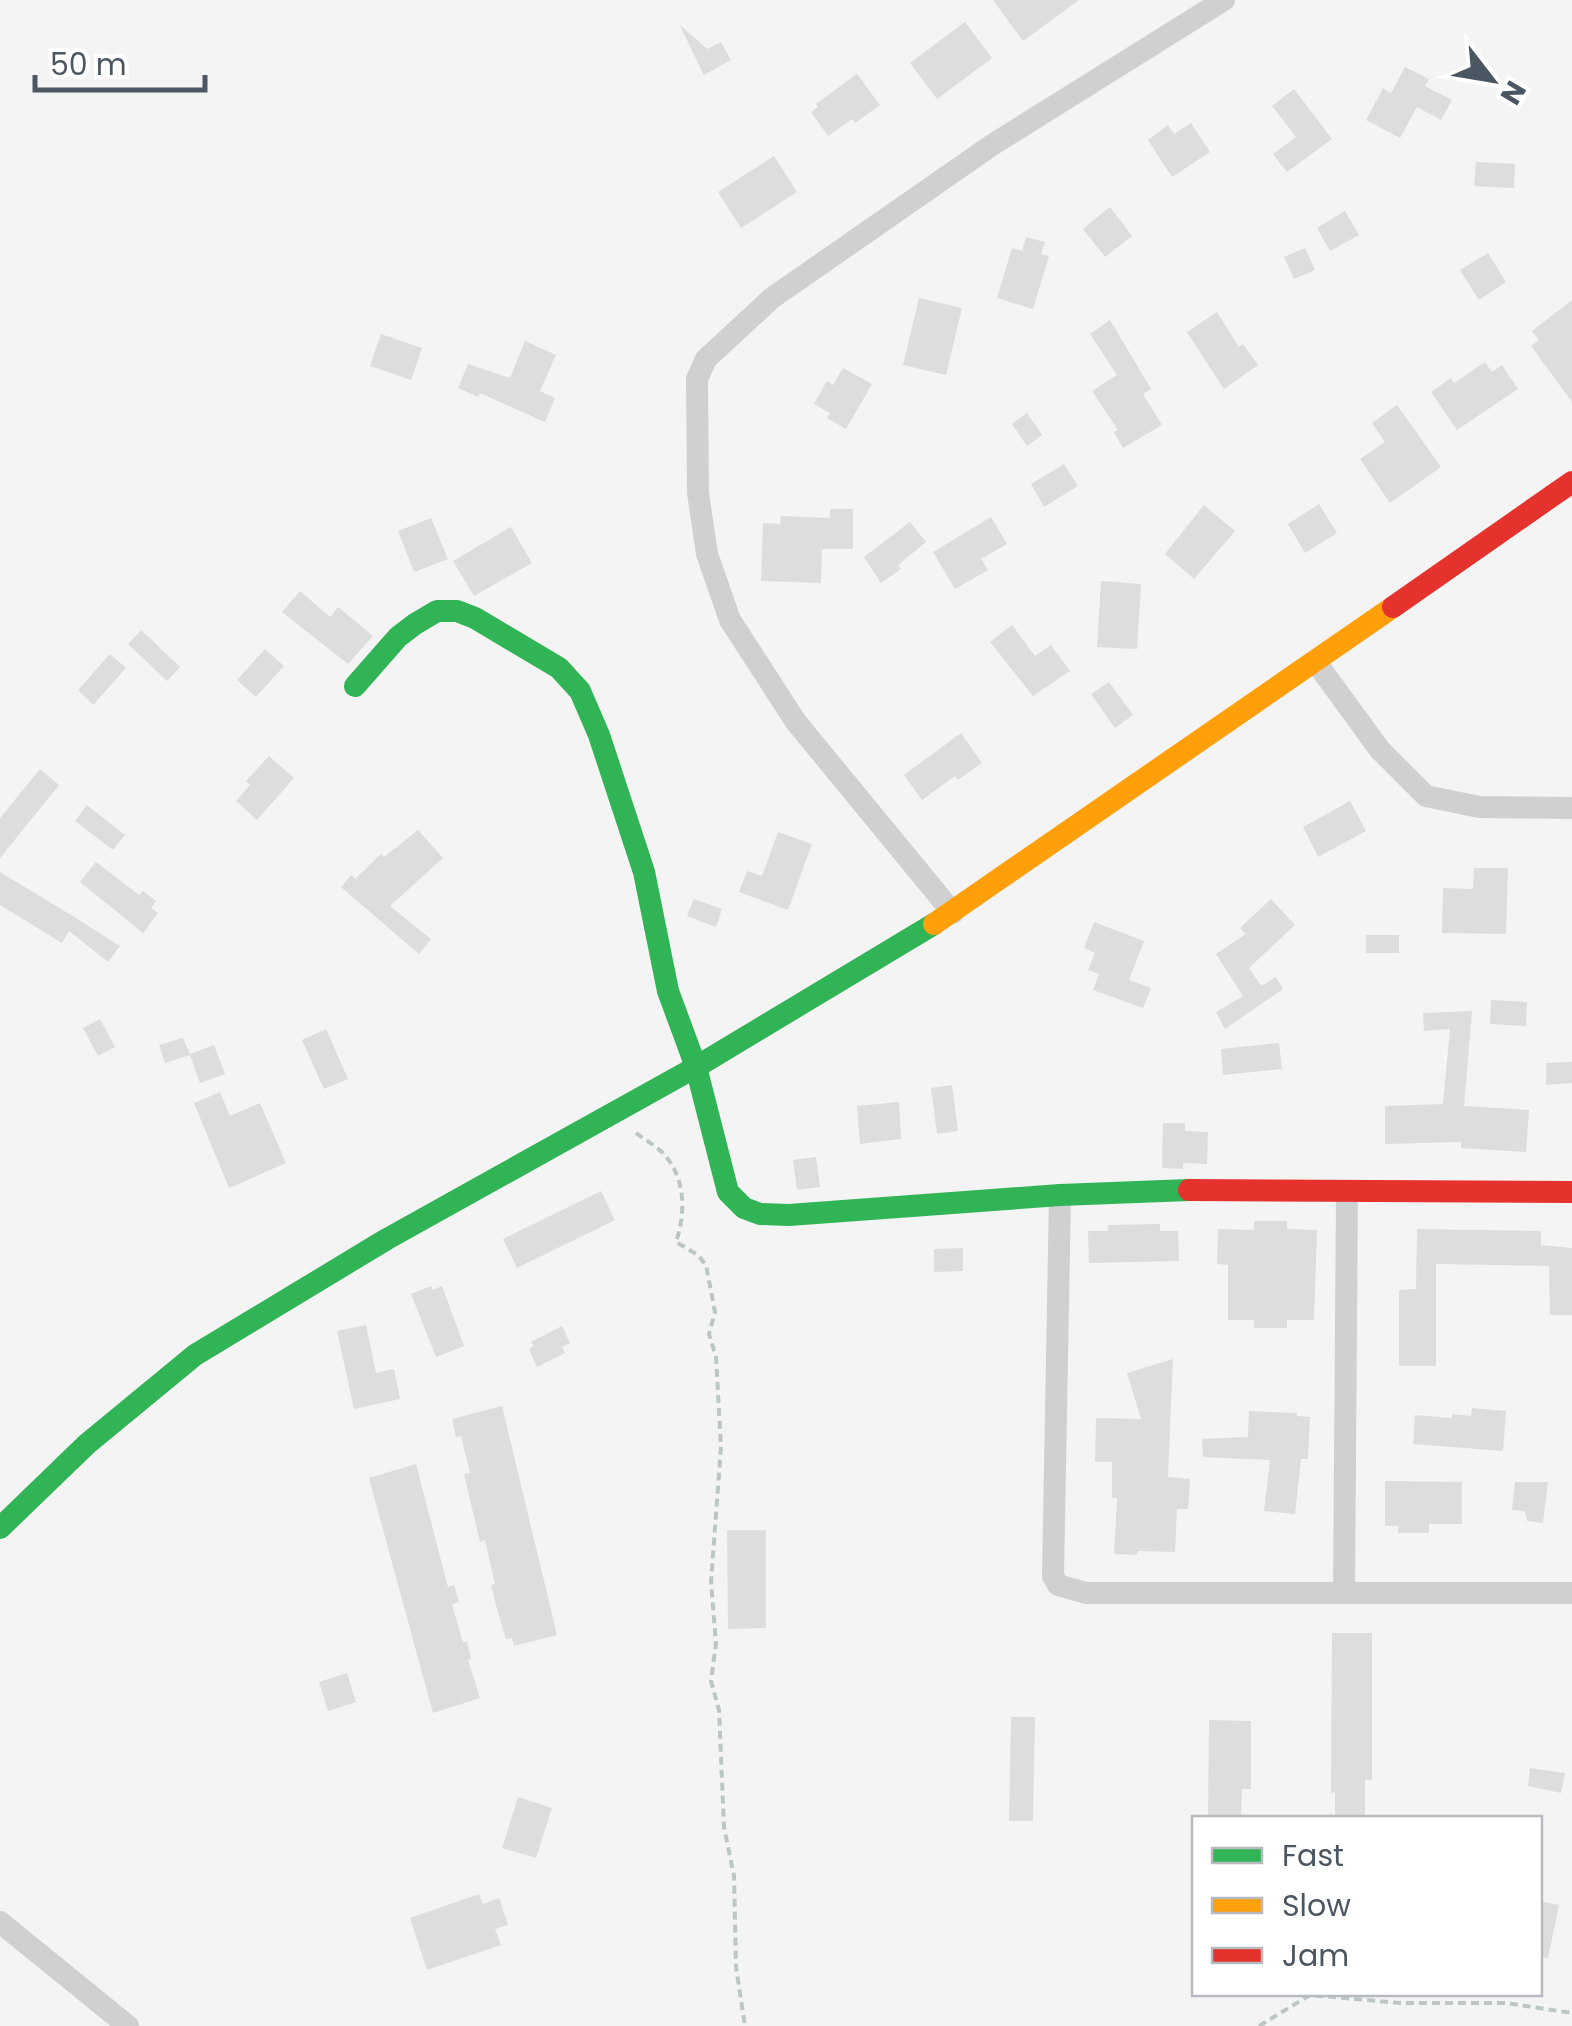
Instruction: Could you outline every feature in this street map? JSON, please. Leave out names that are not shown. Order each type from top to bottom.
[{"type":"street","points":[[953,913],[796,722],[730,620],[706,554],[698,493],[697,379],[706,359],[772,298],[992,146],[1224,0]]},
{"type":"street","points":[[0,1528],[87,1444],[195,1355],[953,913],[1572,482]]},
{"type":"street","points":[[355,686],[398,637],[437,611],[457,611],[476,618],[559,668],[580,692],[644,872],[668,991],[696,1066],[728,1192],[744,1208],[789,1215],[1180,1190],[1572,1192]]},
{"type":"street","points":[[1316,661],[1380,750],[1426,796],[1480,807],[1572,808]]},
{"type":"street","points":[[1344,1592],[1347,1192]]},
{"type":"street","points":[[1060,1195],[1052,1576],[1058,1585],[1086,1592],[1572,1593]]},
{"type":"street","points":[[0,1922],[128,2026]]},
{"type":"path","points":[[610,1116],[624,1122],[662,1153],[680,1183],[684,1217],[676,1242],[706,1265],[715,1312],[709,1334],[716,1357],[721,1446],[711,1582],[716,1643],[711,1681],[719,1710],[724,1826],[734,1876],[736,1967],[745,2026]]},
{"type":"path","points":[[1259,2026],[1310,1996],[1400,2004],[1506,2003],[1572,2012]]},
{"type":"building","points":[[993,0],[1079,0],[1023,41]]},
{"type":"building","points":[[965,22],[992,58],[937,99],[910,63]]},
{"type":"building","points":[[679,24],[707,49],[721,42],[731,60],[704,75]]},
{"type":"building","points":[[1405,67],[1429,79],[1425,86],[1452,100],[1441,120],[1417,107],[1400,138],[1366,120],[1383,88],[1391,93]]},
{"type":"building","points":[[857,74],[880,105],[828,136],[811,112]]},
{"type":"building","points":[[1294,89],[1332,139],[1287,172],[1273,154],[1296,137],[1272,106]]},
{"type":"building","points":[[1191,123],[1210,152],[1172,177],[1148,140],[1168,125],[1174,134]]},
{"type":"building","points":[[774,156],[797,192],[741,228],[718,192]]},
{"type":"building","points":[[1476,162],[1515,164],[1514,188],[1474,186]]},
{"type":"building","points":[[1110,207],[1132,236],[1105,257],[1083,229]]},
{"type":"building","points":[[1345,211],[1359,235],[1330,251],[1317,228]]},
{"type":"building","points":[[1026,237],[1045,242],[1041,254],[1049,256],[1033,309],[997,298],[1012,248],[1022,251]]},
{"type":"building","points":[[1305,248],[1315,270],[1294,279],[1284,257]]},
{"type":"building","points":[[1488,253],[1506,282],[1479,300],[1460,270]]},
{"type":"building","points":[[919,298],[962,308],[946,375],[903,365]]},
{"type":"building","points":[[1572,300],[1572,402],[1531,346],[1539,340],[1532,331]]},
{"type":"building","points":[[1217,312],[1239,347],[1243,344],[1258,365],[1224,389],[1187,332]]},
{"type":"building","points":[[1110,320],[1151,389],[1143,394],[1162,425],[1123,448],[1114,432],[1118,430],[1092,391],[1117,375],[1090,334]]},
{"type":"building","points":[[381,334],[422,348],[411,380],[370,366]]},
{"type":"building","points":[[525,341],[556,355],[540,391],[555,398],[545,422],[480,393],[478,397],[458,388],[468,364],[510,378]]},
{"type":"building","points":[[1485,362],[1492,372],[1502,365],[1518,389],[1457,430],[1431,392],[1451,378],[1454,383]]},
{"type":"building","points":[[843,368],[872,384],[846,429],[827,418],[830,413],[814,404],[827,381],[833,385]]},
{"type":"building","points":[[1397,405],[1441,467],[1390,503],[1360,459],[1385,442],[1372,423]]},
{"type":"building","points":[[1027,413],[1042,435],[1027,446],[1012,424]]},
{"type":"building","points":[[1064,464],[1078,486],[1044,507],[1031,484]]},
{"type":"building","points":[[1319,504],[1337,533],[1305,553],[1288,524]]},
{"type":"building","points":[[1204,505],[1235,531],[1194,579],[1165,554]]},
{"type":"building","points":[[830,509],[853,509],[853,549],[822,549],[821,583],[761,581],[763,523],[780,524],[781,516],[830,518]]},
{"type":"building","points":[[991,517],[1007,544],[981,559],[988,570],[955,589],[933,552]]},
{"type":"building","points":[[431,518],[448,559],[414,572],[398,531]]},
{"type":"building","points":[[910,522],[926,542],[898,565],[901,569],[881,583],[864,557]]},
{"type":"building","points":[[511,527],[532,563],[474,596],[453,561]]},
{"type":"building","points":[[1101,581],[1141,584],[1137,649],[1097,647]]},
{"type":"building","points":[[300,591],[330,617],[338,607],[373,636],[348,664],[282,612]]},
{"type":"building","points":[[1012,625],[1035,656],[1051,645],[1070,671],[1033,696],[990,642]]},
{"type":"building","points":[[141,630],[180,667],[167,681],[128,644]]},
{"type":"building","points":[[265,649],[284,666],[256,697],[237,680]]},
{"type":"building","points":[[110,654],[126,668],[93,705],[78,690]]},
{"type":"building","points":[[1109,682],[1133,715],[1115,728],[1091,694]]},
{"type":"building","points":[[961,733],[982,763],[958,780],[955,776],[922,800],[904,775]]},
{"type":"building","points":[[269,756],[294,778],[257,820],[236,801],[250,785],[246,781]]},
{"type":"building","points":[[40,769],[59,785],[0,858],[0,818]]},
{"type":"building","points":[[1350,801],[1366,831],[1318,857],[1303,827]]},
{"type":"building","points":[[87,805],[125,835],[113,850],[75,821]]},
{"type":"building","points":[[418,830],[443,858],[390,906],[431,939],[419,954],[341,887],[351,875],[358,881],[356,878],[381,854],[384,857]]},
{"type":"building","points":[[778,832],[812,844],[788,910],[739,892],[747,871],[762,876]]},
{"type":"building","points":[[96,862],[139,895],[143,891],[156,901],[151,908],[158,913],[143,933],[80,882]]},
{"type":"building","points":[[1474,868],[1508,868],[1506,934],[1442,933],[1443,888],[1473,889]]},
{"type":"building","points":[[0,872],[120,946],[108,962],[69,931],[62,943],[0,905]]},
{"type":"building","points":[[694,899],[722,909],[716,927],[687,916]]},
{"type":"building","points":[[1271,899],[1295,925],[1249,968],[1261,986],[1276,977],[1283,989],[1225,1029],[1216,1012],[1243,996],[1216,954],[1246,934],[1240,928]]},
{"type":"building","points":[[1094,922],[1144,941],[1129,980],[1151,988],[1143,1008],[1093,990],[1099,974],[1088,970],[1095,953],[1084,948]]},
{"type":"building","points":[[1366,935],[1399,935],[1399,953],[1366,953]]},
{"type":"building","points":[[1491,1000],[1527,1002],[1526,1026],[1490,1024]]},
{"type":"building","points":[[1472,1011],[1464,1106],[1529,1110],[1526,1152],[1461,1148],[1461,1142],[1385,1144],[1385,1106],[1443,1104],[1450,1029],[1424,1031],[1423,1013]]},
{"type":"building","points":[[100,1019],[115,1047],[98,1056],[83,1028]]},
{"type":"building","points":[[326,1029],[348,1079],[324,1089],[302,1040]]},
{"type":"building","points":[[183,1038],[190,1054],[214,1045],[225,1074],[200,1083],[190,1055],[165,1063],[159,1045]]},
{"type":"building","points":[[1279,1043],[1282,1069],[1223,1075],[1221,1049]]},
{"type":"building","points":[[1572,1062],[1572,1083],[1546,1085],[1546,1063]]},
{"type":"building","points":[[952,1085],[958,1131],[937,1134],[931,1088]]},
{"type":"building","points":[[220,1092],[230,1116],[260,1103],[286,1163],[229,1188],[194,1103]]},
{"type":"building","points":[[899,1102],[901,1139],[860,1144],[857,1106]]},
{"type":"building","points":[[1163,1123],[1185,1123],[1185,1131],[1208,1132],[1207,1164],[1183,1163],[1183,1169],[1162,1168]]},
{"type":"building","points":[[816,1157],[820,1187],[797,1190],[793,1160]]},
{"type":"building","points":[[601,1191],[615,1220],[517,1268],[503,1239]]},
{"type":"building","points":[[1254,1221],[1287,1221],[1287,1229],[1317,1230],[1314,1320],[1287,1320],[1287,1328],[1254,1328],[1254,1320],[1228,1320],[1228,1265],[1217,1264],[1218,1229],[1254,1230]]},
{"type":"building","points":[[1160,1224],[1160,1231],[1178,1231],[1179,1261],[1089,1263],[1088,1231],[1108,1231],[1108,1225]]},
{"type":"building","points":[[1417,1229],[1541,1231],[1541,1245],[1572,1248],[1572,1315],[1550,1315],[1549,1266],[1436,1264],[1436,1366],[1399,1366],[1399,1290],[1416,1289]]},
{"type":"building","points":[[963,1248],[963,1271],[934,1272],[934,1249]]},
{"type":"building","points":[[431,1286],[433,1290],[442,1286],[464,1346],[436,1357],[411,1294]]},
{"type":"building","points":[[366,1325],[376,1373],[394,1369],[400,1399],[354,1409],[337,1331]]},
{"type":"building","points":[[562,1326],[570,1343],[562,1347],[565,1353],[537,1367],[529,1349],[534,1346],[531,1342]]},
{"type":"building","points":[[1173,1359],[1168,1477],[1190,1479],[1188,1509],[1177,1509],[1175,1552],[1114,1554],[1117,1498],[1112,1498],[1112,1462],[1095,1462],[1096,1418],[1141,1419],[1127,1373]]},
{"type":"building","points":[[502,1406],[557,1635],[514,1646],[512,1638],[506,1639],[495,1602],[485,1540],[480,1542],[464,1474],[470,1473],[461,1436],[456,1437],[452,1419]]},
{"type":"building","points":[[1472,1408],[1506,1411],[1503,1451],[1413,1444],[1415,1415],[1471,1416]]},
{"type":"building","points":[[1249,1411],[1310,1417],[1308,1459],[1301,1459],[1295,1514],[1264,1511],[1270,1460],[1203,1457],[1202,1439],[1248,1437]]},
{"type":"building","points":[[416,1464],[448,1587],[454,1585],[459,1602],[452,1604],[463,1643],[467,1641],[471,1659],[468,1660],[480,1698],[433,1713],[369,1478]]},
{"type":"building","points":[[1385,1481],[1462,1482],[1462,1524],[1429,1524],[1429,1533],[1398,1533],[1398,1526],[1385,1526]]},
{"type":"building","points":[[1515,1482],[1548,1482],[1543,1523],[1527,1521],[1525,1511],[1512,1510]]},
{"type":"building","points":[[727,1530],[766,1530],[766,1628],[728,1629]]},
{"type":"building","points":[[1332,1633],[1372,1633],[1372,1780],[1365,1780],[1365,1816],[1335,1816],[1335,1792],[1331,1793]]},
{"type":"building","points":[[347,1673],[356,1702],[328,1711],[319,1682]]},
{"type":"building","points":[[1011,1717],[1035,1717],[1033,1821],[1009,1821]]},
{"type":"building","points":[[1209,1720],[1251,1721],[1251,1789],[1242,1789],[1241,1816],[1208,1816]]},
{"type":"building","points":[[1530,1768],[1565,1773],[1561,1793],[1528,1786]]},
{"type":"building","points":[[518,1797],[552,1808],[536,1858],[502,1848]]},
{"type":"building","points":[[479,1894],[483,1904],[499,1898],[508,1925],[495,1929],[501,1945],[427,1970],[410,1918]]},
{"type":"building","points":[[1542,1901],[1559,1905],[1548,1958],[1542,1957]]},
{"type":"traffic: fast","points":[[355,686],[398,637],[415,624],[437,611],[457,611],[559,668],[580,691],[599,735],[644,872],[668,991],[696,1067],[728,1192],[744,1208],[760,1214],[789,1215],[1060,1195],[1189,1190]]},
{"type":"traffic: fast","points":[[0,1528],[87,1444],[195,1355],[387,1239],[696,1067],[934,924]]},
{"type":"traffic: slow","points":[[934,924],[1393,607]]},
{"type":"traffic: jam","points":[[1393,607],[1572,482]]},
{"type":"traffic: jam","points":[[1189,1190],[1572,1192]]}]
